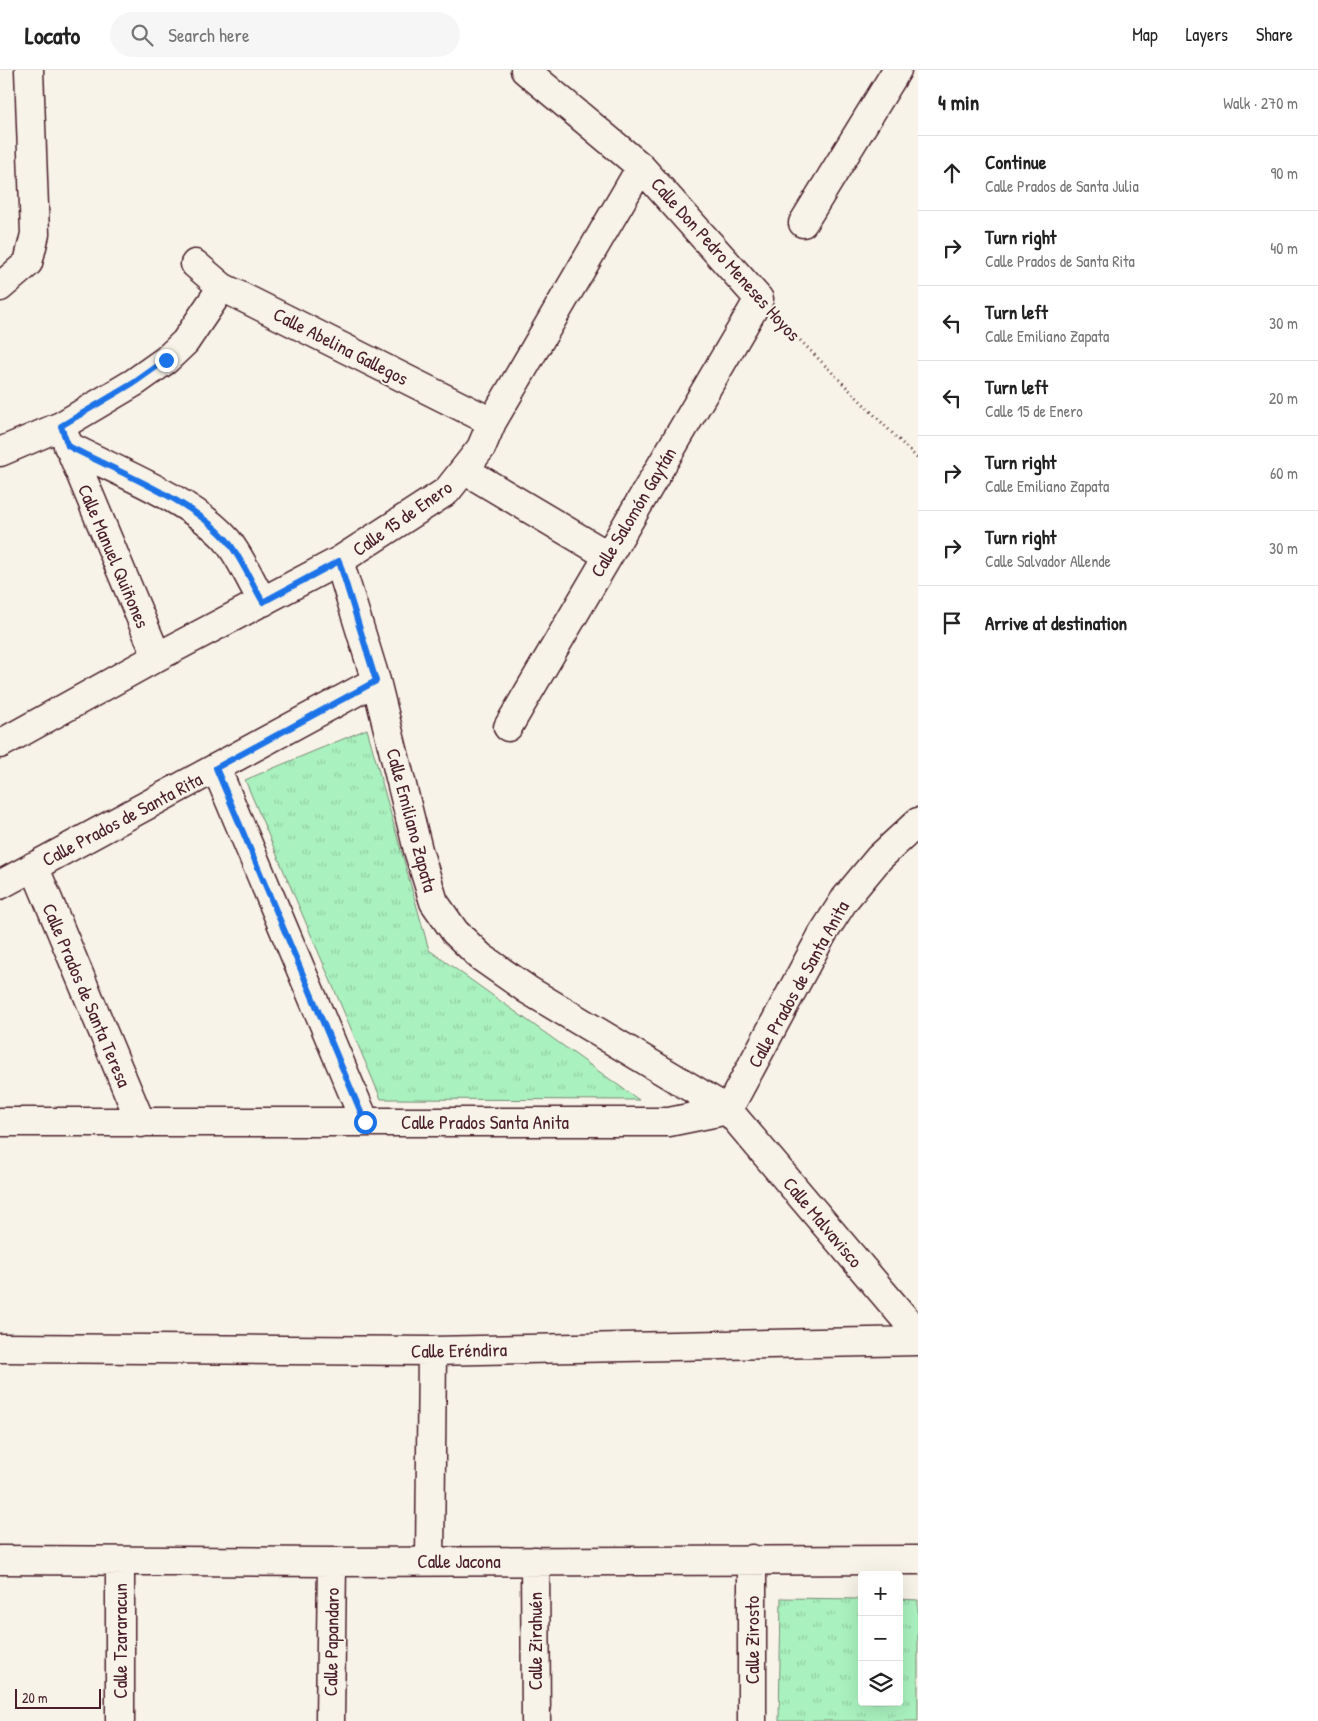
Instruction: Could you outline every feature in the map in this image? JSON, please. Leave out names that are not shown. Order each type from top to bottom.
[{"type":"street","points":[[0,287],[28,263],[35,234],[29,70]]},
{"type":"street","name":"Calle Don Pedro Meneses Hoyos","points":[[524,70],[642,167],[759,299]]},
{"type":"street","points":[[803,223],[897,70]]},
{"type":"street","name":"Calle 15 de Enero","points":[[0,744],[157,657],[339,561],[447,491],[466,470],[481,448],[492,422],[642,167]]},
{"type":"street","name":"Calle Abelina Gallegos","points":[[195,264],[222,287],[492,422]]},
{"type":"street","points":[[0,452],[64,436],[166,360],[186,342],[222,287]]},
{"type":"street","name":"Calle Salomón Gaytán","points":[[508,727],[607,555],[759,299]]},
{"type":"street","points":[[64,436],[200,517],[226,540],[263,602]]},
{"type":"street","name":"Calle Manuel Quiñones","points":[[64,436],[157,657]]},
{"type":"street","points":[[466,470],[607,555]]},
{"type":"street","name":"Calle Emiliano Zapata","points":[[339,561],[376,681],[418,850],[434,902],[454,932],[480,957],[528,990],[728,1110]]},
{"type":"street","name":"Calle Prados de Santa Rita","points":[[0,885],[376,681]]},
{"type":"street","points":[[216,768],[365,1122]]},
{"type":"street","name":"Calle Prados de Santa Anita","points":[[728,1110],[822,935],[845,899],[879,858],[918,822]]},
{"type":"street","name":"Calle Prados de Santa Teresa","points":[[34,866],[141,1123]]},
{"type":"street","name":"Calle Prados Santa Anita","points":[[0,1122],[669,1122],[728,1110]]},
{"type":"street","name":"Calle Malvavisco","points":[[728,1110],[918,1334]]},
{"type":"street","name":"Calle Eréndira","points":[[0,1348],[432,1351],[918,1341]]},
{"type":"street","points":[[430,1561],[432,1351]]},
{"type":"street","name":"Calle Jacona","points":[[0,1560],[332,1562],[752,1559],[918,1560]]},
{"type":"street","name":"Calle Zirosto","points":[[752,1559],[752,1721]]},
{"type":"street","name":"Calle Tzararacun","points":[[120,1561],[120,1721]]},
{"type":"street","name":"Calle Zirahuén","points":[[535,1561],[536,1721]]},
{"type":"street","name":"Calle Papandaro","points":[[330,1721],[332,1562]]},
{"type":"path","name":"Calle Don Pedro Meneses Hoyos","points":[[759,299],[918,459]]},
{"type":"green space","points":[[367,729],[429,950],[639,1100],[381,1099],[245,780]]},
{"type":"green space","points":[[781,1598],[858,1599],[858,1706],[903,1706],[903,1599],[918,1600],[918,1721],[779,1721]]},
{"type":"route","points":[[166,360],[135,382],[61,426],[68,446],[174,500],[200,517],[226,540],[263,602],[339,561],[376,681],[216,768],[365,1122]]}]
